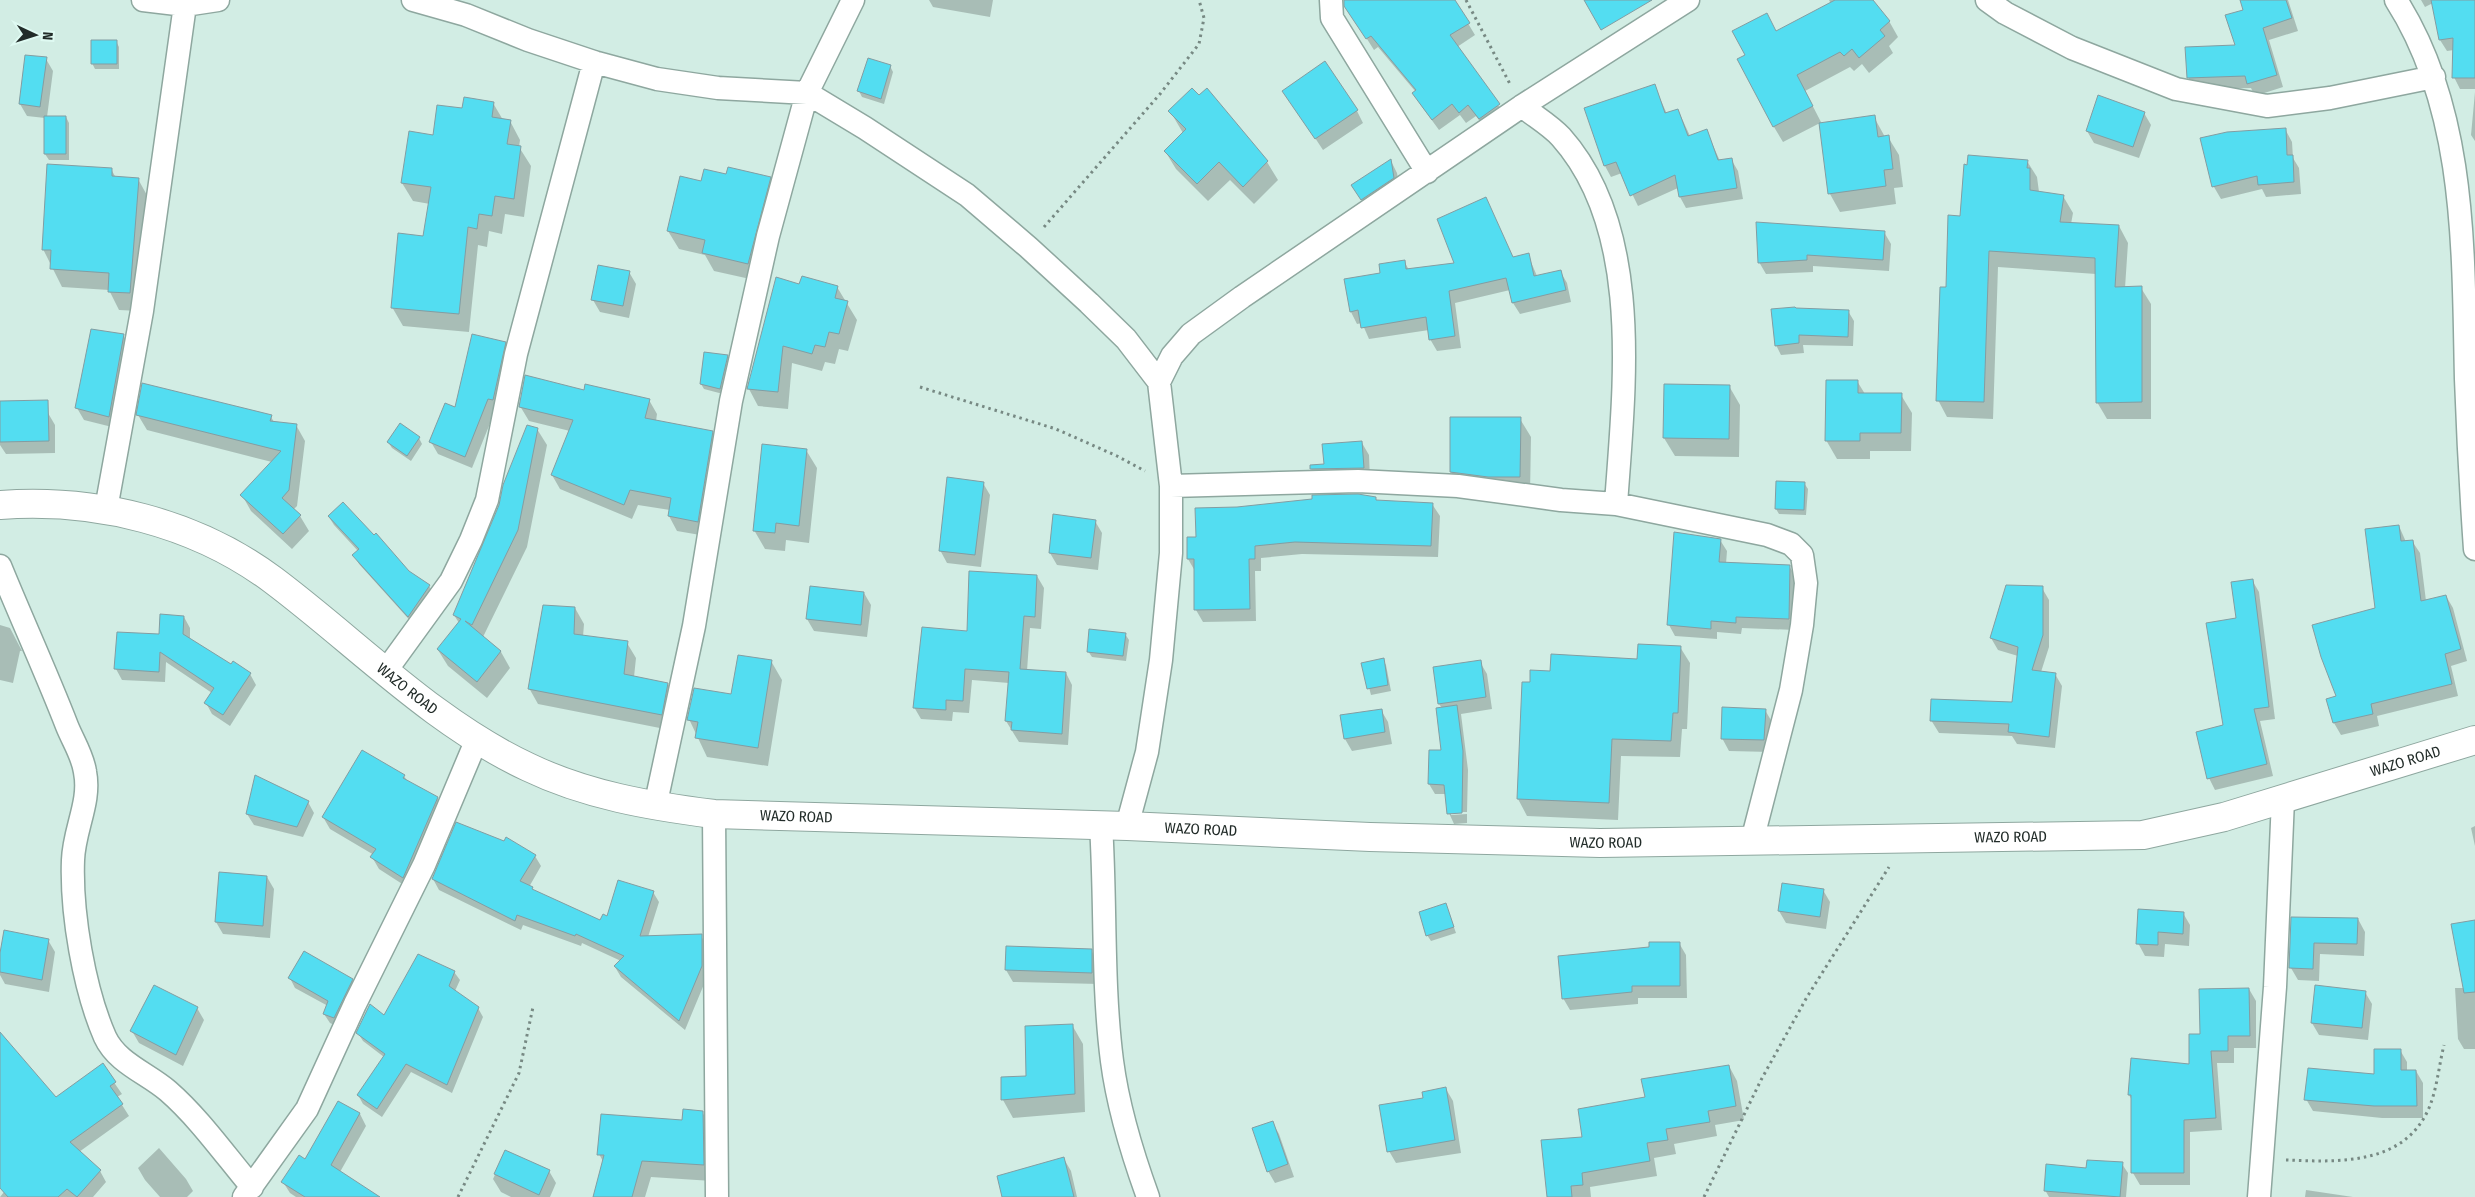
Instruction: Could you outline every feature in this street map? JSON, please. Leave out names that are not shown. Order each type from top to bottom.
[{"type":"main road","name":"WAZO ROAD","points":[[0,505],[31,503],[106,509],[168,524],[218,546],[271,579],[385,672],[477,739],[528,767],[580,788],[655,807],[714,814],[1114,825],[1398,838],[1600,843],[2143,835],[2224,817],[2475,740]]},
{"type":"street","points":[[143,0],[185,5],[218,0]]},
{"type":"street","points":[[413,0],[466,15],[528,40],[594,62],[657,79],[700,86],[807,93],[865,128],[967,196],[1028,247],[1126,339],[1159,382],[1171,486],[1171,553],[1161,660],[1147,752],[1114,825],[1104,881],[1105,959],[1112,1062],[1132,1153],[1148,1197]]},
{"type":"street","points":[[655,807],[694,626],[731,401],[768,236],[807,93],[853,0]]},
{"type":"street","points":[[1331,0],[1332,18],[1427,172]]},
{"type":"street","points":[[1159,382],[1172,356],[1191,334],[1522,106],[1688,0]]},
{"type":"street","points":[[1987,0],[2005,13],[2072,48],[2176,89],[2267,106],[2330,98],[2434,77]]},
{"type":"street","points":[[2396,0],[2405,14],[2434,77],[2452,153],[2463,254],[2468,445],[2475,549]]},
{"type":"street","points":[[106,509],[142,311],[185,5]]},
{"type":"street","points":[[385,672],[451,581],[471,540],[487,500],[516,354],[594,62]]},
{"type":"street","points":[[1522,106],[1560,137],[1586,172],[1604,210],[1619,267],[1623,328],[1621,427],[1616,504]]},
{"type":"street","points":[[1171,486],[1358,481],[1458,486],[1561,500],[1616,504],[1767,534],[1791,544],[1802,555],[1806,583],[1791,690],[1752,841]]},
{"type":"street","points":[[0,566],[46,671],[85,770],[87,798],[76,829],[72,860],[78,938],[93,1000],[106,1039],[123,1060],[167,1090],[190,1113],[248,1192],[307,1109],[424,865],[477,739]]},
{"type":"street","points":[[2259,1197],[2275,987],[2283,799]]},
{"type":"street","points":[[714,814],[717,1197]]},
{"type":"path","points":[[1028,247],[1160,94],[1199,44],[1204,18],[1199,0]]},
{"type":"path","points":[[1466,0],[1522,106]]},
{"type":"path","points":[[920,387],[1056,429],[1117,456],[1171,486]]},
{"type":"path","points":[[1704,1197],[1761,1080],[1807,997],[1907,839]]},
{"type":"path","points":[[458,1197],[519,1073],[533,1007]]},
{"type":"path","points":[[2262,1160],[2339,1162],[2365,1158],[2392,1150],[2414,1133],[2429,1108],[2444,1045]]},
{"type":"building","points":[[1344,0],[1455,0],[1470,23],[1450,35],[1500,104],[1479,119],[1468,105],[1459,113],[1452,104],[1432,120],[1412,93],[1416,90],[1371,36],[1366,39],[1344,6]]},
{"type":"building","points":[[1584,0],[1652,0],[1601,30]]},
{"type":"building","points":[[1835,0],[1873,0],[1890,21],[1880,30],[1885,36],[1859,58],[1852,49],[1844,56],[1840,52],[1797,75],[1813,106],[1773,127],[1737,59],[1745,55],[1732,31],[1767,13],[1776,31]]},
{"type":"building","points":[[2240,0],[2286,0],[2292,18],[2263,28],[2277,75],[2247,84],[2245,76],[2187,78],[2185,47],[2235,45],[2225,15],[2243,10]]},
{"type":"building","points":[[2431,0],[2475,0],[2475,78],[2452,78],[2453,38],[2439,40]]},
{"type":"building","points":[[91,40],[117,40],[117,64],[91,64]]},
{"type":"building","points":[[25,55],[47,57],[40,107],[19,104]]},
{"type":"building","points":[[868,58],[891,65],[881,99],[857,91]]},
{"type":"building","points":[[1325,61],[1358,110],[1315,139],[1282,91]]},
{"type":"building","points":[[1655,84],[1665,113],[1678,109],[1688,136],[1707,129],[1718,160],[1732,158],[1737,188],[1679,197],[1675,175],[1630,196],[1616,162],[1604,166],[1584,108]]},
{"type":"building","points":[[1192,88],[1199,95],[1207,88],[1268,161],[1243,187],[1219,162],[1197,184],[1164,151],[1186,129],[1168,111]]},
{"type":"building","points":[[2098,95],[2145,112],[2133,147],[2086,131]]},
{"type":"building","points":[[464,97],[494,102],[492,117],[511,120],[507,144],[521,146],[514,199],[495,196],[492,216],[479,214],[477,229],[468,227],[459,314],[391,308],[398,233],[423,236],[431,187],[401,183],[409,131],[433,135],[437,105],[462,108]]},
{"type":"building","points":[[1875,115],[1878,137],[1889,135],[1893,169],[1884,170],[1886,186],[1828,194],[1819,123]]},
{"type":"building","points":[[44,116],[66,116],[66,154],[44,154]]},
{"type":"building","points":[[2286,128],[2287,155],[2293,155],[2294,182],[2258,185],[2257,176],[2212,187],[2200,138],[2227,132]]},
{"type":"building","points":[[1968,155],[2028,160],[2027,168],[2030,168],[2030,190],[2064,195],[2060,222],[2119,225],[2115,287],[2142,286],[2142,402],[2096,403],[2095,258],[1989,251],[1984,402],[1936,401],[1940,287],[1946,287],[1948,215],[1960,216],[1964,164],[1967,165]]},
{"type":"building","points":[[1391,159],[1394,178],[1361,200],[1351,185]]},
{"type":"building","points":[[47,164],[112,168],[112,176],[139,178],[130,293],[108,292],[109,273],[50,269],[51,250],[42,250]]},
{"type":"building","points":[[728,167],[771,177],[748,264],[702,253],[705,240],[667,231],[680,176],[701,181],[704,169],[726,174]]},
{"type":"building","points":[[1486,197],[1513,257],[1529,253],[1534,276],[1561,270],[1566,290],[1512,303],[1506,278],[1449,291],[1455,336],[1429,340],[1426,317],[1361,328],[1358,310],[1350,312],[1344,279],[1380,273],[1379,264],[1405,260],[1406,269],[1454,263],[1437,219]]},
{"type":"building","points":[[1756,222],[1885,231],[1883,260],[1807,255],[1807,260],[1758,263]]},
{"type":"building","points":[[598,265],[630,271],[623,306],[591,300]]},
{"type":"building","points":[[802,276],[838,286],[835,298],[848,301],[839,334],[829,332],[825,347],[815,345],[812,354],[783,346],[778,392],[747,389],[776,277],[799,284]]},
{"type":"building","points":[[1795,307],[1849,310],[1848,337],[1799,335],[1799,343],[1775,346],[1771,309]]},
{"type":"building","points":[[91,329],[124,334],[109,417],[75,408]]},
{"type":"building","points":[[472,334],[506,342],[493,400],[488,399],[465,457],[429,442],[445,403],[455,407]]},
{"type":"building","points":[[704,352],[728,355],[720,389],[700,384]]},
{"type":"building","points":[[525,375],[584,390],[585,384],[650,399],[645,418],[713,431],[698,522],[668,516],[671,498],[630,490],[624,505],[551,475],[573,420],[519,407]]},
{"type":"building","points":[[1826,380],[1858,380],[1858,393],[1902,393],[1901,433],[1860,433],[1860,441],[1825,441]]},
{"type":"building","points":[[142,383],[272,415],[270,421],[297,424],[289,490],[282,498],[301,515],[283,534],[240,495],[281,451],[136,415]]},
{"type":"building","points":[[1664,384],[1730,385],[1729,439],[1663,438]]},
{"type":"building","points":[[48,400],[49,441],[0,442],[0,401]]},
{"type":"building","points":[[1450,417],[1521,417],[1520,477],[1488,477],[1450,472]]},
{"type":"building","points":[[400,423],[420,437],[407,456],[387,442]]},
{"type":"building","points":[[527,425],[538,428],[518,530],[472,625],[465,621],[501,651],[477,682],[437,649],[461,619],[453,615],[499,505],[503,485]]},
{"type":"building","points":[[1362,441],[1364,468],[1310,469],[1310,465],[1324,464],[1322,444]]},
{"type":"building","points":[[762,444],[807,449],[799,526],[776,523],[775,533],[753,531]]},
{"type":"building","points":[[947,477],[984,482],[975,555],[939,551]]},
{"type":"building","points":[[1776,481],[1805,482],[1804,510],[1775,509]]},
{"type":"building","points":[[1358,494],[1376,497],[1376,500],[1433,503],[1431,546],[1295,542],[1255,546],[1255,559],[1249,559],[1250,609],[1194,610],[1194,559],[1187,559],[1187,537],[1196,537],[1195,508],[1237,507],[1312,499],[1312,495]]},
{"type":"building","points":[[343,502],[374,535],[376,533],[409,571],[430,585],[408,617],[352,555],[359,549],[328,516]]},
{"type":"building","points":[[1053,514],[1096,520],[1091,558],[1049,553]]},
{"type":"building","points":[[2399,525],[2401,541],[2413,540],[2421,601],[2446,595],[2461,649],[2445,654],[2452,684],[2371,704],[2373,714],[2333,723],[2326,699],[2336,696],[2321,657],[2312,625],[2375,608],[2365,529]]},
{"type":"building","points":[[1674,532],[1721,539],[1719,562],[1790,565],[1789,619],[1736,617],[1736,623],[1711,621],[1711,629],[1667,625]]},
{"type":"building","points":[[969,571],[1037,575],[1035,617],[1024,616],[1020,669],[1066,672],[1062,734],[1011,730],[1012,722],[1005,721],[1009,672],[965,669],[963,701],[946,700],[946,710],[913,708],[922,627],[967,631]]},
{"type":"building","points":[[2253,579],[2269,707],[2254,709],[2267,764],[2207,779],[2196,732],[2223,725],[2206,623],[2236,618],[2231,582]]},
{"type":"building","points":[[2006,585],[2043,586],[2043,635],[2032,670],[2056,673],[2049,737],[2008,732],[2009,724],[1930,721],[1931,699],[2012,702],[2018,647],[1990,638]]},
{"type":"building","points":[[810,586],[864,592],[861,625],[806,619]]},
{"type":"building","points":[[543,605],[575,607],[574,634],[628,641],[624,674],[668,683],[662,715],[528,689]]},
{"type":"building","points":[[160,614],[184,616],[183,634],[231,664],[233,661],[251,673],[223,715],[204,703],[214,688],[160,652],[159,672],[114,669],[117,632],[159,634]]},
{"type":"building","points":[[1089,629],[1126,633],[1123,656],[1087,652]]},
{"type":"building","points":[[1638,644],[1681,646],[1678,713],[1673,713],[1671,741],[1612,739],[1609,803],[1517,799],[1522,682],[1530,682],[1530,670],[1550,671],[1551,654],[1637,659]]},
{"type":"building","points":[[738,655],[772,660],[758,748],[695,738],[698,722],[687,720],[694,688],[731,694]]},
{"type":"building","points":[[1384,658],[1388,685],[1367,689],[1361,663]]},
{"type":"building","points":[[1481,660],[1486,697],[1438,704],[1433,667]]},
{"type":"building","points":[[1457,705],[1463,751],[1462,813],[1447,814],[1444,785],[1428,784],[1429,750],[1441,750],[1436,708]]},
{"type":"building","points":[[1722,707],[1766,709],[1764,740],[1721,739]]},
{"type":"building","points":[[1382,709],[1385,732],[1344,739],[1340,715]]},
{"type":"building","points":[[362,750],[405,775],[403,778],[438,797],[403,878],[370,857],[376,849],[322,817]]},
{"type":"building","points":[[255,775],[309,801],[297,827],[246,814]]},
{"type":"building","points":[[456,822],[504,841],[506,837],[536,855],[520,881],[533,887],[532,889],[600,920],[603,914],[607,916],[618,880],[654,891],[640,936],[702,934],[702,966],[679,1021],[614,966],[624,956],[576,934],[575,936],[517,915],[515,921],[432,879]]},
{"type":"building","points":[[219,872],[267,876],[263,926],[215,922]]},
{"type":"building","points":[[1782,883],[1824,889],[1820,917],[1778,911]]},
{"type":"building","points":[[1446,903],[1454,927],[1426,936],[1419,912]]},
{"type":"building","points":[[2138,909],[2184,912],[2183,934],[2158,932],[2158,945],[2136,944]]},
{"type":"building","points":[[2291,917],[2358,918],[2357,944],[2314,943],[2313,969],[2289,968]]},
{"type":"building","points":[[2475,920],[2475,992],[2464,993],[2451,924]]},
{"type":"building","points":[[4,930],[49,939],[42,980],[0,972],[0,953]]},
{"type":"building","points":[[1649,942],[1680,942],[1680,986],[1632,986],[1632,992],[1562,999],[1558,956],[1649,947]]},
{"type":"building","points":[[1006,946],[1092,949],[1092,973],[1005,970]]},
{"type":"building","points":[[304,951],[353,979],[334,1018],[323,1014],[328,1001],[288,978]]},
{"type":"building","points":[[418,954],[455,971],[449,986],[479,1007],[447,1085],[406,1064],[377,1109],[357,1095],[385,1054],[356,1033],[370,1004],[384,1015]]},
{"type":"building","points":[[154,985],[198,1007],[176,1055],[130,1031]]},
{"type":"building","points":[[2315,985],[2366,991],[2362,1028],[2311,1023]]},
{"type":"building","points":[[2249,988],[2250,1036],[2228,1036],[2228,1051],[2211,1051],[2216,1118],[2184,1120],[2184,1173],[2131,1173],[2131,1095],[2128,1095],[2131,1058],[2189,1064],[2189,1034],[2200,1034],[2199,989]]},
{"type":"building","points":[[1073,1024],[1075,1094],[1001,1100],[1001,1077],[1026,1076],[1025,1026]]},
{"type":"building","points":[[0,1032],[56,1097],[103,1063],[116,1082],[110,1086],[123,1104],[70,1142],[101,1170],[77,1197],[67,1189],[58,1197],[8,1197],[0,1188]]},
{"type":"building","points":[[2374,1049],[2401,1049],[2401,1070],[2416,1070],[2417,1106],[2374,1106],[2304,1100],[2308,1068],[2374,1074]]},
{"type":"building","points":[[1729,1065],[1736,1106],[1708,1111],[1710,1122],[1666,1129],[1668,1140],[1647,1143],[1650,1161],[1582,1173],[1583,1185],[1571,1186],[1572,1197],[1547,1197],[1541,1140],[1582,1137],[1578,1109],[1645,1097],[1641,1079]]},
{"type":"building","points":[[1446,1087],[1455,1140],[1387,1152],[1379,1105],[1423,1098],[1422,1092]]},
{"type":"building","points":[[338,1101],[360,1113],[331,1165],[380,1197],[305,1197],[281,1182],[299,1155],[305,1159]]},
{"type":"building","points":[[683,1109],[703,1111],[704,1165],[642,1161],[632,1197],[593,1197],[604,1155],[597,1155],[601,1114],[682,1120]]},
{"type":"building","points":[[1273,1121],[1288,1164],[1267,1172],[1252,1128]]},
{"type":"building","points":[[505,1150],[550,1170],[539,1195],[494,1174]]},
{"type":"building","points":[[1064,1157],[1074,1197],[1002,1197],[997,1176]]},
{"type":"building","points":[[2087,1160],[2123,1162],[2120,1197],[2044,1191],[2046,1164],[2086,1168]]}]
